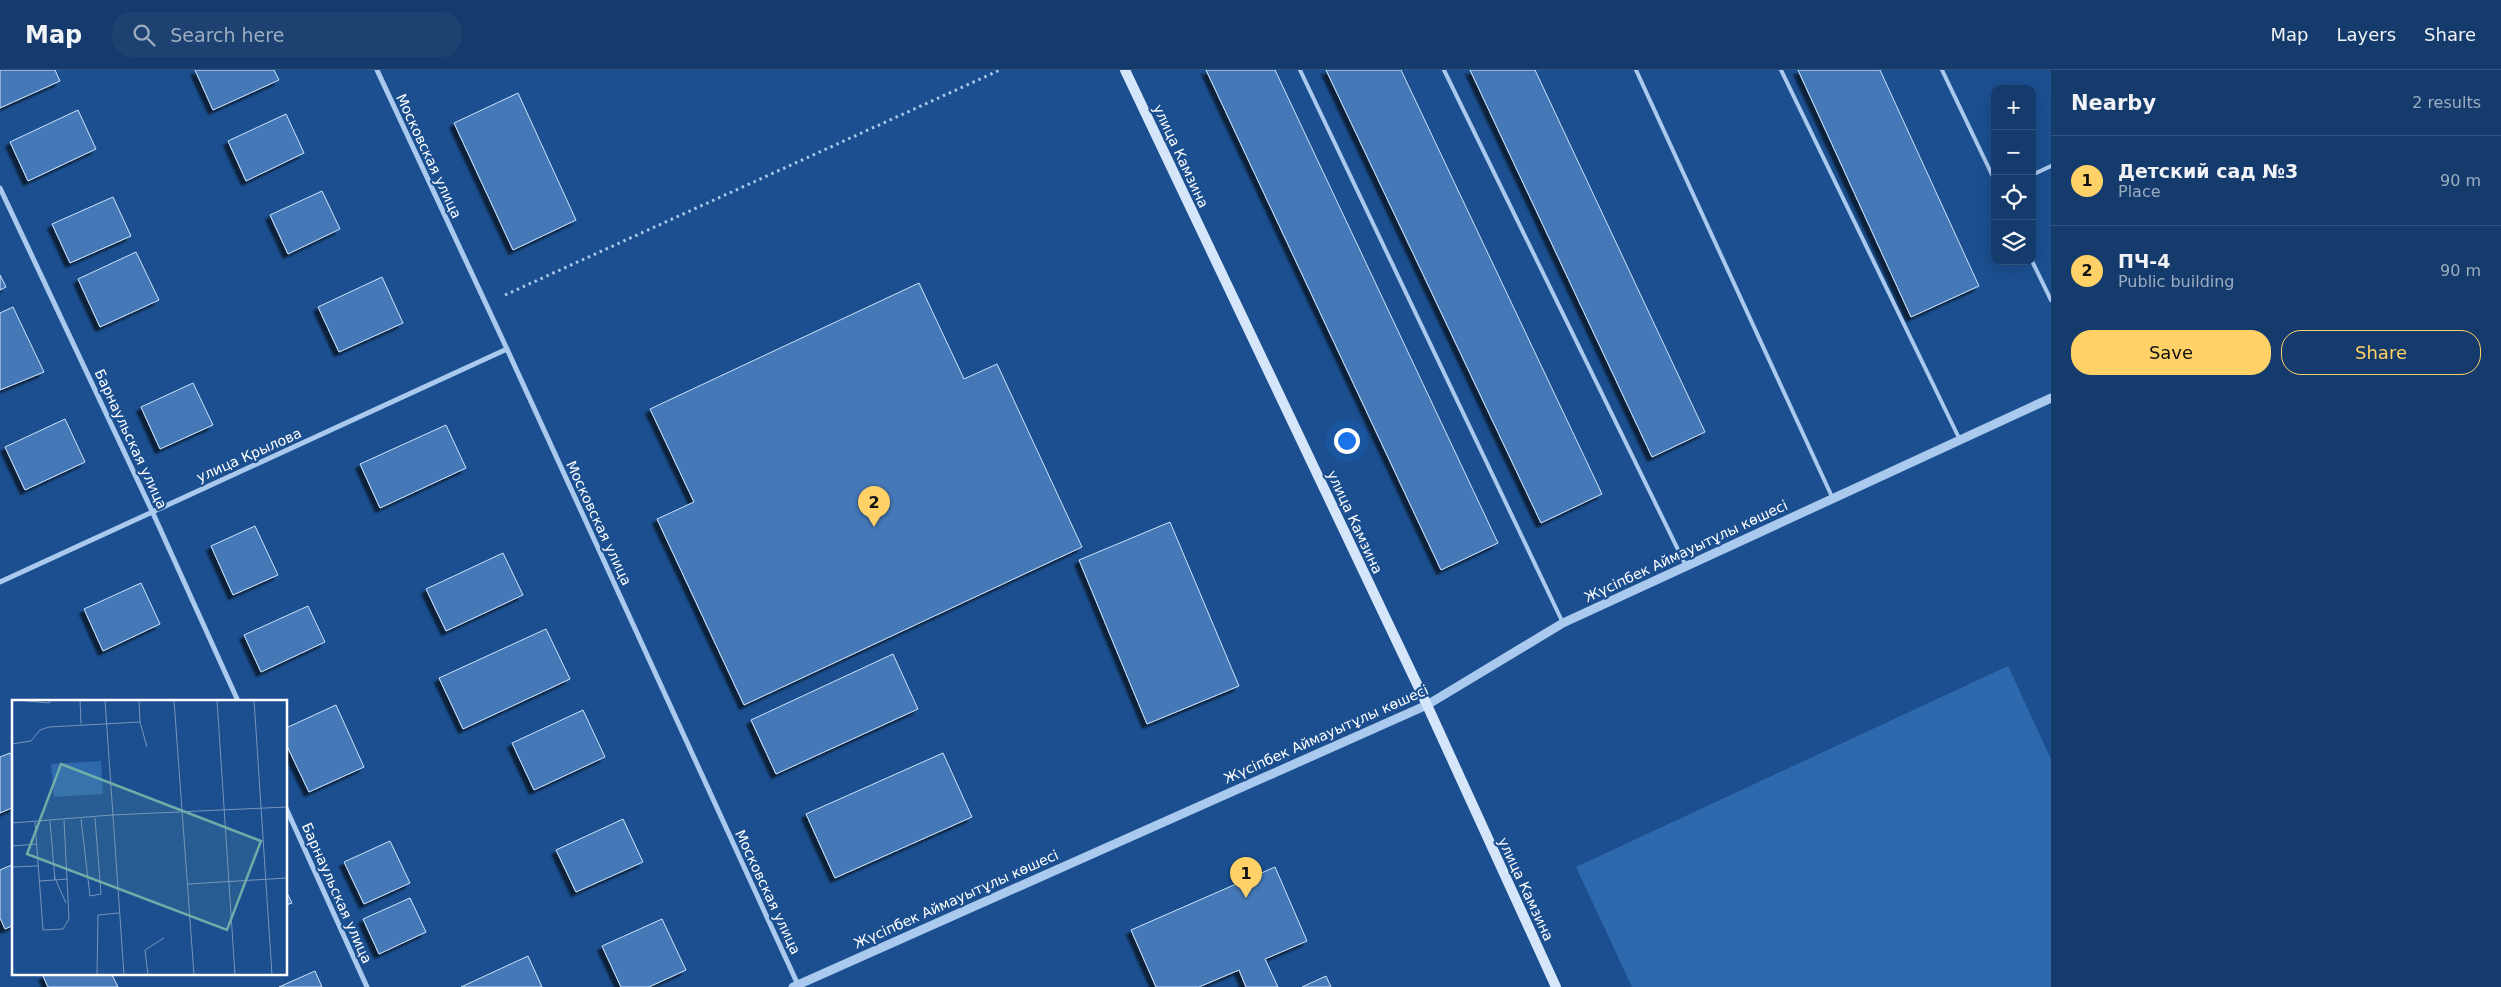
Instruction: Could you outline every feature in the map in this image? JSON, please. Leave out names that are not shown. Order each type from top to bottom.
[{"type":"main road","name":"улица Камзина","points":[[1125,70],[1427,705],[1556,987]]},
{"type":"street","name":"Московская улица","points":[[377,70],[507,349],[797,986]]},
{"type":"street","name":"Барнаульская улица","points":[[0,188],[152,511],[238,700]]},
{"type":"street","name":"улица Крылова","points":[[0,582],[507,349]]},
{"type":"street","name":"Жүсіпбек Аймауытұлы көшесі","points":[[797,986],[1427,705],[1563,623],[2051,398]]},
{"type":"street","name":"Барнаульская улица","points":[[288,812],[367,987]]},
{"type":"lane","points":[[1300,70],[1563,623]]},
{"type":"lane","points":[[1444,70],[1686,566]]},
{"type":"lane","points":[[1636,70],[1833,498]]},
{"type":"lane","points":[[1781,70],[1960,440]]},
{"type":"lane","points":[[1942,70],[1992,175]]},
{"type":"lane","points":[[2034,175],[2051,166]]},
{"type":"lane","points":[[2034,265],[2051,300]]},
{"type":"path","points":[[486,304],[1000,70]]},
{"type":"shaded area","points":[[2008,666],[2051,759],[2051,987],[1632,987],[1576,867]]},
{"type":"building","points":[[0,70],[55,70],[60,81],[0,108]]},
{"type":"building","points":[[195,70],[274,70],[279,80],[213,110]]},
{"type":"building","points":[[1206,70],[1275,70],[1498,543],[1441,570]]},
{"type":"building","points":[[1326,70],[1401,70],[1602,494],[1541,523]]},
{"type":"building","points":[[1470,70],[1535,70],[1705,432],[1652,457]]},
{"type":"building","points":[[1798,70],[1880,70],[1979,286],[1911,317]]},
{"type":"building","points":[[518,93],[576,220],[513,250],[454,123]]},
{"type":"building","points":[[78,110],[96,149],[28,181],[10,142]]},
{"type":"building","points":[[286,114],[304,153],[246,181],[228,141]]},
{"type":"building","points":[[322,191],[340,229],[288,254],[270,215]]},
{"type":"building","points":[[113,197],[131,236],[70,263],[52,224]]},
{"type":"building","points":[[136,252],[159,300],[100,327],[78,279]]},
{"type":"building","points":[[0,275],[6,287],[0,290]]},
{"type":"building","points":[[382,277],[403,323],[339,352],[318,307]]},
{"type":"building","points":[[919,283],[964,379],[997,364],[1082,547],[744,705],[657,519],[694,502],[650,409]]},
{"type":"building","points":[[13,307],[44,372],[0,390],[0,313]]},
{"type":"building","points":[[193,383],[213,425],[160,449],[141,407]]},
{"type":"building","points":[[65,419],[85,462],[25,490],[5,447]]},
{"type":"building","points":[[446,425],[466,468],[380,508],[360,464]]},
{"type":"building","points":[[1170,522],[1239,686],[1147,724],[1079,560]]},
{"type":"building","points":[[255,526],[278,575],[233,595],[211,546]]},
{"type":"building","points":[[503,553],[523,595],[446,631],[426,589]]},
{"type":"building","points":[[141,583],[160,624],[103,651],[84,609]]},
{"type":"building","points":[[308,606],[325,642],[261,672],[244,635]]},
{"type":"building","points":[[546,629],[570,679],[463,729],[439,678]]},
{"type":"building","points":[[893,654],[918,709],[776,774],[751,720]]},
{"type":"building","points":[[336,705],[364,767],[309,792],[288,748],[288,727]]},
{"type":"building","points":[[583,710],[605,757],[534,790],[512,743]]},
{"type":"building","points":[[10,753],[12,756],[12,808],[0,813],[0,757]]},
{"type":"building","points":[[943,753],[972,817],[835,878],[806,814]]},
{"type":"building","points":[[623,819],[643,862],[576,892],[556,850]]},
{"type":"building","points":[[390,841],[410,883],[364,904],[344,862]]},
{"type":"building","points":[[12,865],[12,926],[5,929],[0,918],[0,870]]},
{"type":"building","points":[[1275,867],[1307,941],[1265,959],[1278,987],[1246,987],[1239,970],[1199,987],[1156,987],[1131,930]]},
{"type":"building","points":[[288,895],[292,903],[288,904]]},
{"type":"building","points":[[410,898],[426,932],[379,954],[363,919]]},
{"type":"building","points":[[662,919],[686,970],[649,987],[621,987],[602,946]]},
{"type":"building","points":[[528,956],[542,987],[461,987]]},
{"type":"building","points":[[315,971],[322,987],[279,987]]},
{"type":"building","points":[[46,974],[112,974],[118,987],[48,987],[43,976]]},
{"type":"building","points":[[1326,976],[1331,987],[1302,987]]},
{"type":"place","name":"ПЧ-4","points":[[874,527]]},
{"type":"place","name":"Детский сад №3","points":[[1246,898]]}]
